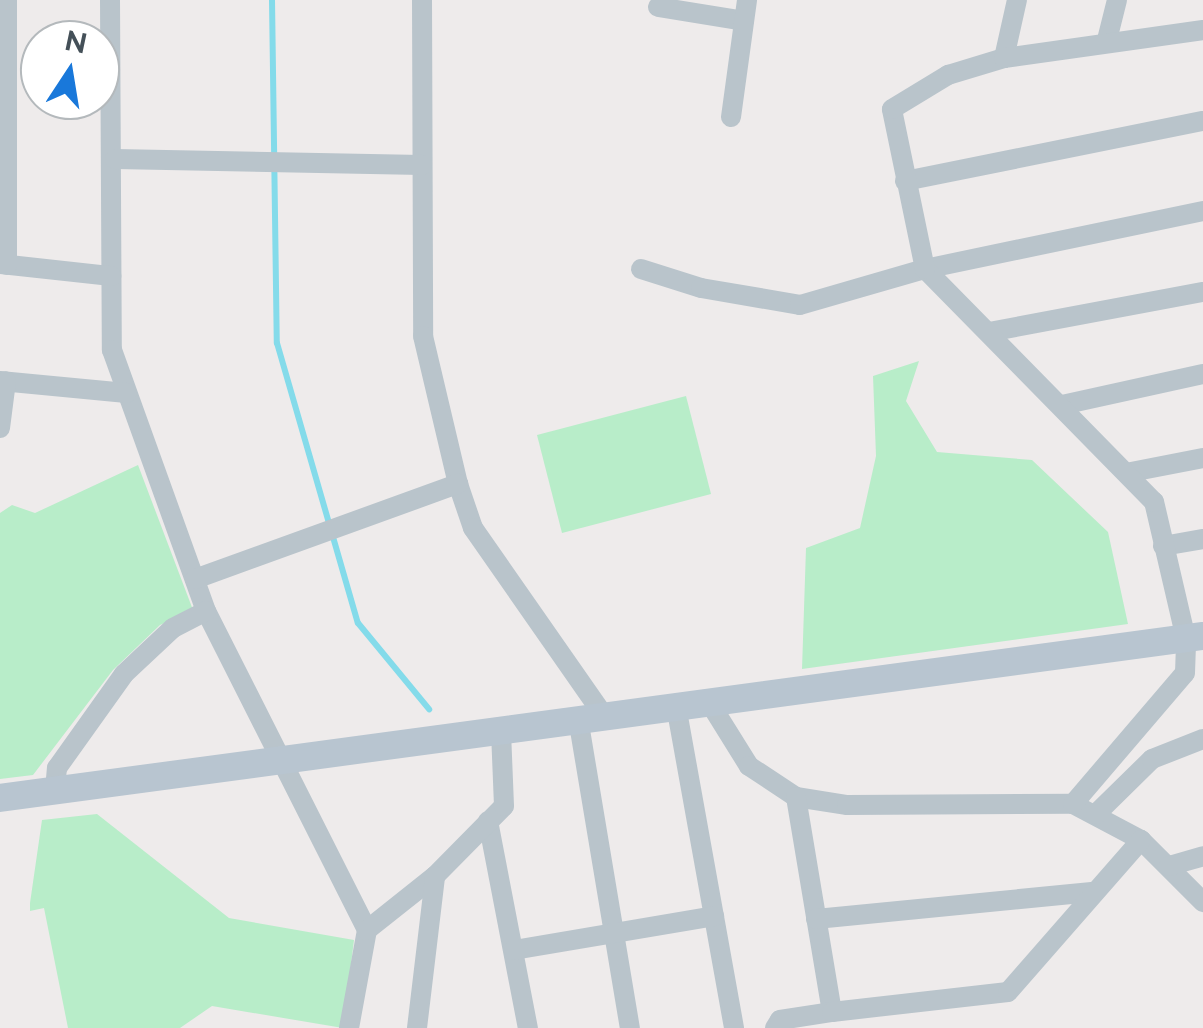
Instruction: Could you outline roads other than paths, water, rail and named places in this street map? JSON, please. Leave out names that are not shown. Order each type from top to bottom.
[{"type":"street","points":[[7,0],[3,264],[111,276]]},
{"type":"street","points":[[110,0],[115,158],[112,350],[206,611],[368,930],[349,1028]]},
{"type":"street","points":[[422,0],[423,336],[458,484],[473,528],[593,722],[612,933],[630,1028]]},
{"type":"street","points":[[1004,58],[1017,0]]},
{"type":"street","points":[[1107,40],[1117,0]]},
{"type":"street","points":[[658,7],[746,10],[731,117]]},
{"type":"street","points":[[1074,804],[1185,674],[1194,638],[1163,546],[1154,502],[1131,472],[925,269],[905,181],[895,103],[948,75],[1004,58],[1107,40],[1203,30]]},
{"type":"street","points":[[905,181],[1203,122]]},
{"type":"street","points":[[115,158],[422,165]]},
{"type":"street","points":[[641,269],[701,288],[800,305],[925,269],[1203,210]]},
{"type":"street","points":[[989,332],[1203,292]]},
{"type":"street","points":[[1062,405],[1203,374]]},
{"type":"street","points":[[0,428],[3,381],[126,393]]},
{"type":"street","points":[[1131,472],[1203,458]]},
{"type":"street","points":[[195,579],[458,484]]},
{"type":"street","points":[[1163,546],[1203,540]]},
{"type":"street","points":[[55,790],[57,768],[124,674],[173,628],[206,611]]},
{"type":"street","points":[[0,798],[677,711],[1194,638]]},
{"type":"street","points":[[712,705],[748,766],[796,798],[847,806],[1074,804],[1141,840],[1203,902]]},
{"type":"street","points":[[677,711],[734,1028]]},
{"type":"street","points":[[368,930],[435,876],[507,797],[500,731]]},
{"type":"street","points":[[1096,814],[1152,760],[1203,740]]},
{"type":"street","points":[[796,798],[832,1012]]},
{"type":"street","points":[[488,821],[528,1028]]},
{"type":"street","points":[[774,1028],[780,1020],[832,1012],[1008,992],[1141,840]]},
{"type":"street","points":[[1169,866],[1203,856]]},
{"type":"street","points":[[417,1028],[435,876]]},
{"type":"street","points":[[816,919],[1092,892]]},
{"type":"street","points":[[514,950],[714,916]]},
{"type":"waterway","points":[[272,0],[277,343],[358,623],[429,709]]}]
